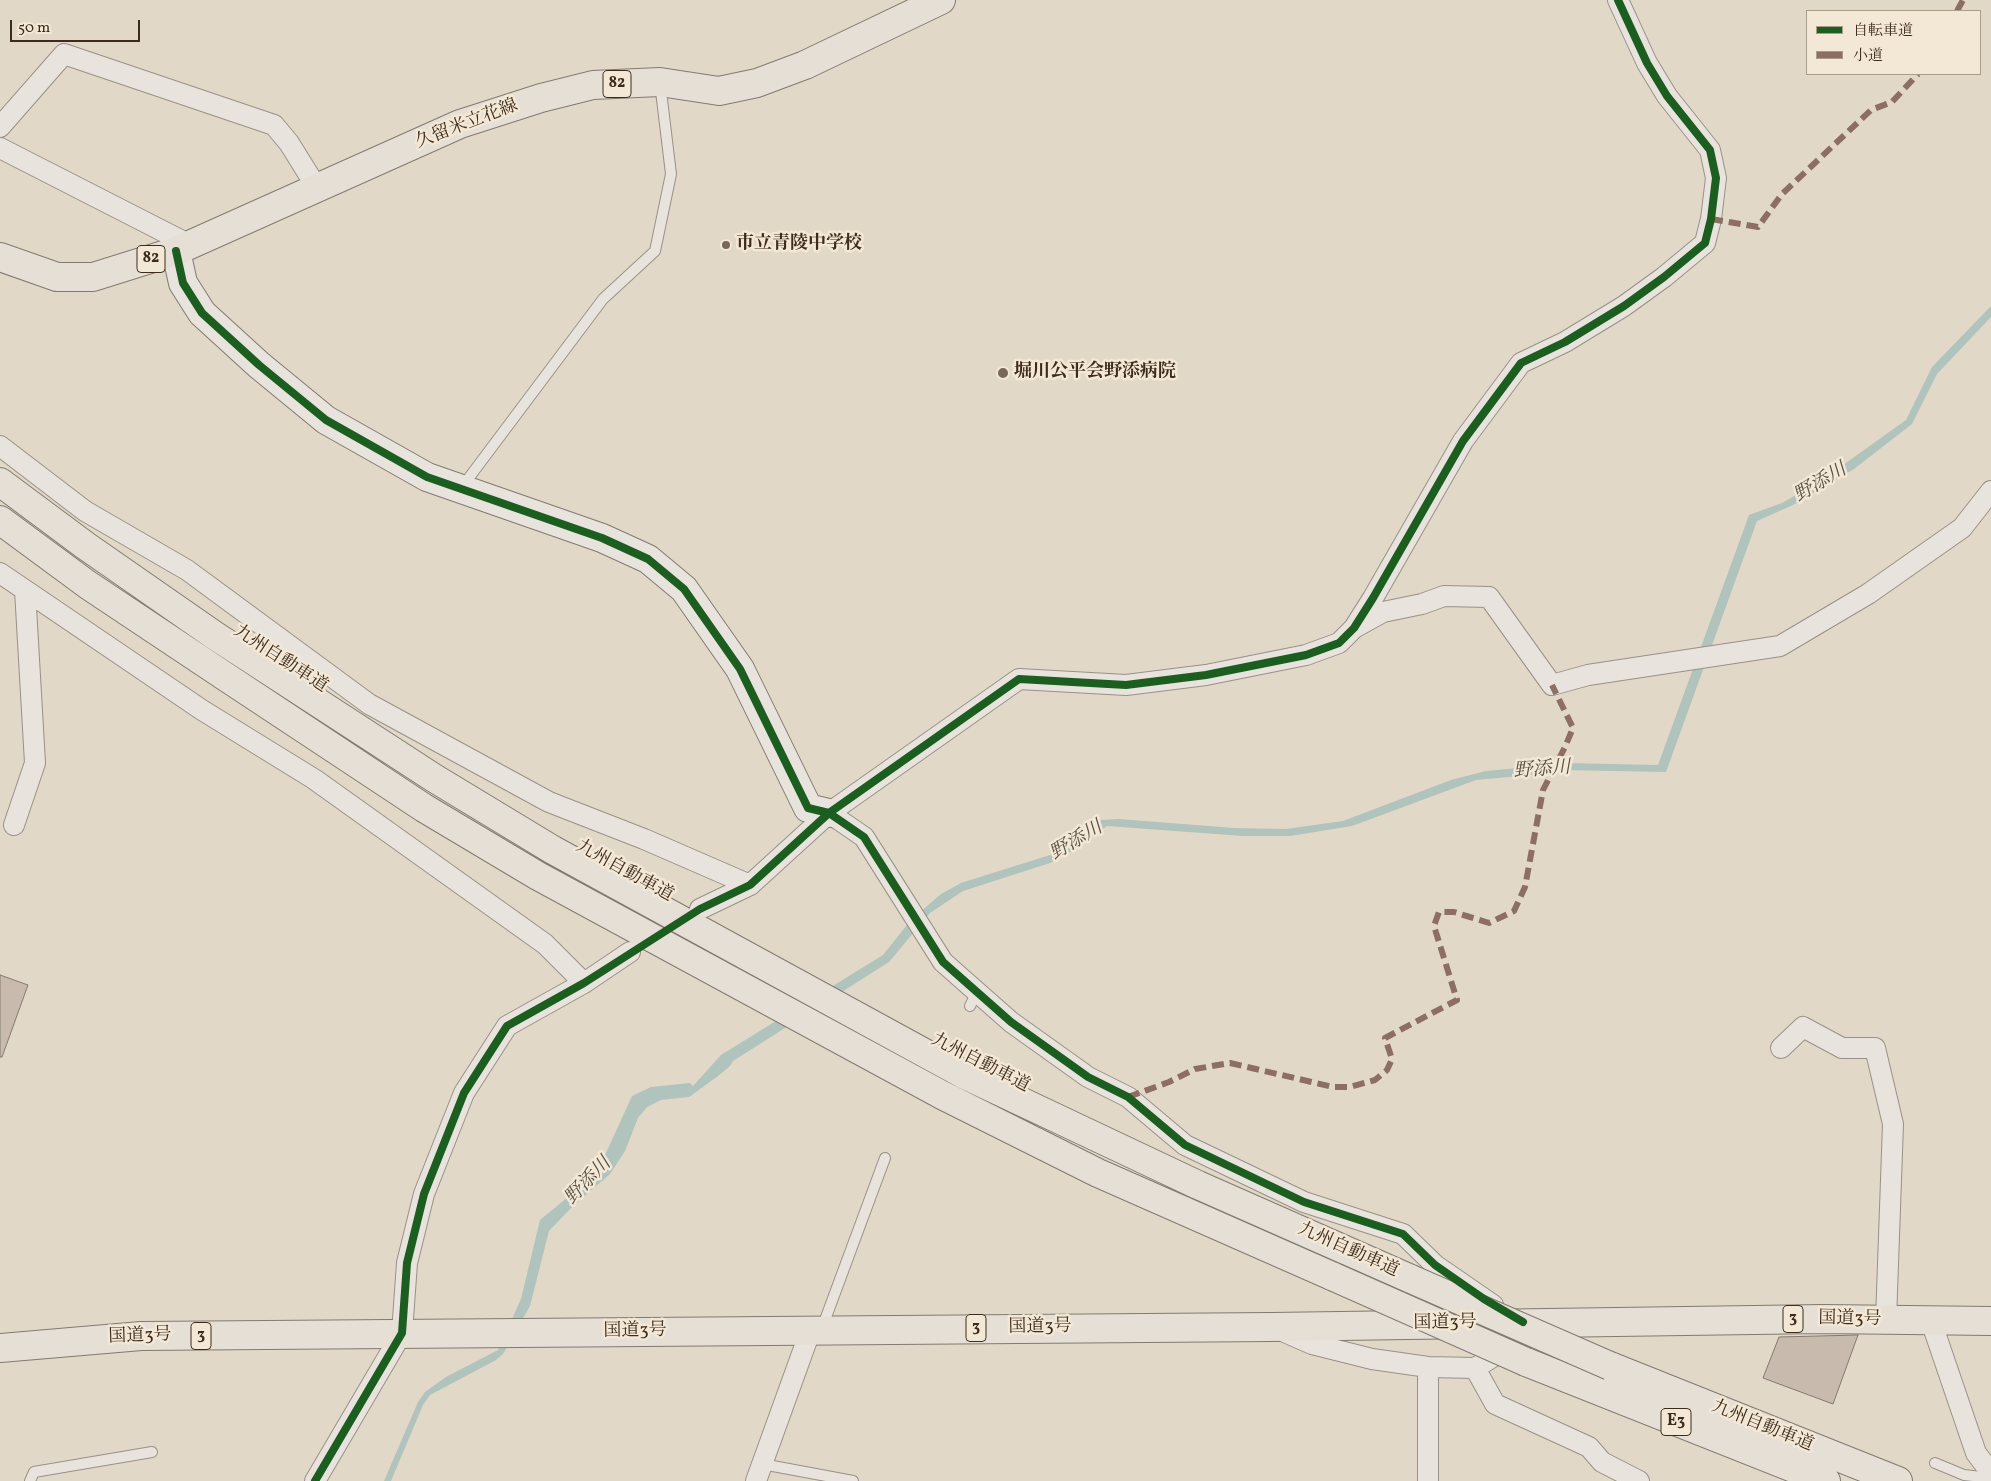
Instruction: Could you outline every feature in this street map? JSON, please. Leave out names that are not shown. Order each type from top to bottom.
[{"type":"main road","name":"久留米立花線","points":[[0,257],[57,277],[93,277],[183,248],[460,124],[540,98],[593,85],[660,82],[719,91],[757,83],[805,65],[941,0]]},
{"type":"main road","name":"九州自動車道","points":[[0,482],[86,546],[214,635],[434,778],[553,850],[963,1074],[1198,1185],[1610,1366],[1898,1481]]},
{"type":"main road","name":"九州自動車道","points":[[0,520],[88,585],[424,808],[538,876],[968,1108],[1098,1173],[1526,1362],[1826,1481]]},
{"type":"main road","name":"国道3号","points":[[0,1348],[141,1336],[1271,1327],[1536,1322],[1991,1321]]},
{"type":"street","points":[[700,910],[750,885],[829,813],[1019,679],[1126,685],[1206,675],[1306,655],[1339,643],[1354,628],[1463,441],[1521,363],[1565,342],[1624,306],[1664,277],[1705,243],[1711,219],[1716,178],[1710,150],[1668,96],[1647,63],[1618,0]]},
{"type":"street","points":[[0,127],[64,54],[274,125],[289,143],[318,188]]},
{"type":"street","points":[[0,148],[183,248],[183,284],[202,313],[259,365],[326,420],[427,477],[602,538],[648,559],[684,589],[740,668],[808,808],[829,813],[864,837],[944,962],[974,998],[1088,1077],[1128,1097],[1185,1145],[1304,1202],[1403,1234],[1435,1265],[1484,1300],[1536,1322]]},
{"type":"street","points":[[0,446],[85,511],[187,570],[214,588],[369,704],[549,802],[644,839],[750,885]]},
{"type":"street","points":[[1354,628],[1383,612],[1422,604],[1444,596],[1489,597],[1552,685],[1588,675],[1780,646],[1868,594],[1962,528],[1991,491]]},
{"type":"street","points":[[0,573],[202,710],[314,779],[544,944],[584,983]]},
{"type":"street","points":[[14,825],[35,763],[25,590]]},
{"type":"street","points":[[315,1481],[402,1333],[407,1263],[424,1194],[464,1094],[507,1026],[584,983],[630,952]]},
{"type":"street","points":[[1781,1048],[1803,1027],[1842,1048],[1875,1048],[1893,1124],[1886,1320]]},
{"type":"street","points":[[1931,1321],[1976,1453],[1991,1473]]},
{"type":"street","points":[[1271,1327],[1312,1344],[1372,1360],[1428,1367],[1475,1368],[1536,1322]]},
{"type":"street","points":[[759,1473],[817,1330]]},
{"type":"street","points":[[1428,1367],[1428,1481]]},
{"type":"street","points":[[1475,1368],[1495,1404],[1588,1447],[1602,1462],[1639,1481]]},
{"type":"lane","points":[[460,489],[604,299],[655,251],[671,174],[660,82]]},
{"type":"lane","points":[[817,1330],[885,1158]]},
{"type":"lane","points":[[30,1481],[34,1472],[152,1452]]},
{"type":"lane","points":[[1935,1463],[1964,1475],[1991,1478]]},
{"type":"lane","points":[[759,1473],[853,1481]]},
{"type":"water","name":"野添川","points":[[1991,306],[1991,317],[1937,374],[1912,424],[1854,469],[1793,505],[1757,521],[1666,772],[1563,770],[1563,772],[1476,780],[1352,826],[1290,836],[1243,836],[1107,826],[1074,850],[1050,863],[963,891],[930,913],[889,962],[733,1061],[718,1076],[689,1097],[661,1100],[647,1107],[638,1118],[625,1151],[610,1174],[573,1206],[549,1231],[530,1306],[503,1354],[496,1360],[430,1395],[423,1405],[391,1481],[384,1481],[418,1402],[425,1392],[446,1377],[498,1350],[521,1299],[540,1220],[585,1183],[594,1171],[606,1153],[632,1096],[651,1087],[690,1083],[693,1086],[721,1055],[883,955],[911,920],[941,894],[961,883],[1050,855],[1070,845],[1101,820],[1119,819],[1234,828],[1286,829],[1343,821],[1451,780],[1486,771],[1561,764],[1563,767],[1566,763],[1658,765],[1749,515],[1782,503],[1825,478],[1906,420],[1932,367]]},
{"type":"building","points":[[0,975],[28,985],[2,1057],[0,1057]]},
{"type":"building","points":[[1858,1335],[1833,1404],[1763,1378],[1779,1337]]},
{"type":"marked path","points":[[1958,10],[1963,0]]},
{"type":"marked path","points":[[1711,219],[1758,227],[1782,194],[1871,110],[1892,102],[1917,75]]},
{"type":"marked path","points":[[1128,1097],[1169,1082],[1195,1069],[1230,1063],[1333,1087],[1350,1087],[1375,1080],[1387,1070],[1392,1059],[1385,1038],[1457,1000],[1434,926],[1439,912],[1454,912],[1489,923],[1514,911],[1525,887],[1543,790],[1573,728],[1552,685]]},
{"type":"cycle path","points":[[315,1481],[402,1333],[407,1263],[424,1194],[464,1093],[507,1026],[584,983],[700,909],[750,885],[829,813],[1019,679],[1126,685],[1206,675],[1306,655],[1339,643],[1354,628],[1373,598],[1463,441],[1521,363],[1565,342],[1624,306],[1664,277],[1705,243],[1711,219],[1716,178],[1710,150],[1667,96],[1647,63],[1618,0]]},
{"type":"cycle path","points":[[176,251],[183,283],[202,313],[259,365],[326,420],[427,477],[602,538],[648,559],[684,589],[740,669],[808,808],[829,813],[864,837],[943,962],[1011,1022],[1088,1077],[1128,1097],[1185,1145],[1304,1202],[1403,1234],[1435,1265],[1484,1299],[1523,1322]]},
{"type":"place","name":"市立青陵中学校","points":[[726,245]]},
{"type":"place","name":"堀川公平会野添病院","points":[[1003,373]]}]
